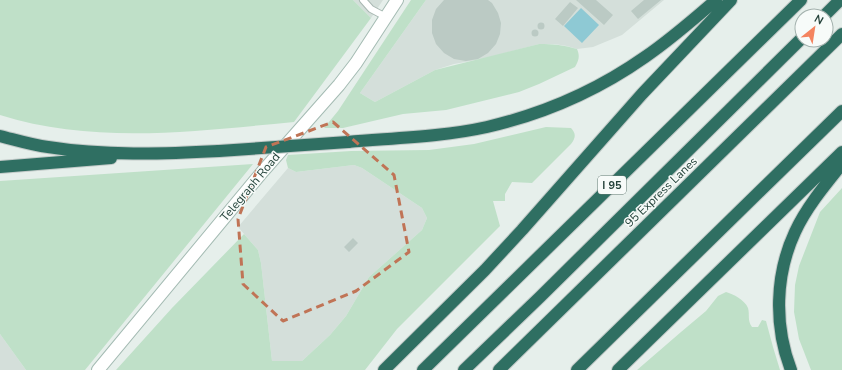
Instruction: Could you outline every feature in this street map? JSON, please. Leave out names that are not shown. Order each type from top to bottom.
[{"type":"highway","points":[[0,136],[48,148],[142,154],[219,151],[348,142],[451,133],[487,127],[556,105],[589,90],[620,73],[673,36],[716,0]]},
{"type":"highway","points":[[384,370],[485,270],[642,94],[731,0]]},
{"type":"highway","name":"I 95","points":[[423,370],[801,0]]},
{"type":"highway","points":[[832,8],[840,0]]},
{"type":"highway","name":"95 Express Lanes","points":[[499,370],[842,34]]},
{"type":"highway","points":[[464,370],[794,46]]},
{"type":"highway","points":[[577,370],[842,111]]},
{"type":"highway","points":[[618,370],[842,152]]},
{"type":"highway","points":[[0,166],[101,160],[142,154]]},
{"type":"highway","points":[[791,370],[782,342],[779,318],[782,275],[787,253],[795,232],[806,212],[842,164]]},
{"type":"street","name":"Telegraph Road","points":[[98,370],[263,171],[339,85],[397,0]]},
{"type":"lane","points":[[363,0],[371,9],[386,16]]},
{"type":"highlighted area","points":[[333,122],[394,175],[409,252],[356,291],[283,321],[243,284],[238,219],[266,147]]},
{"type":"shaded area","points":[[353,0],[383,0],[371,18]]},
{"type":"shaded area","points":[[426,0],[664,0],[622,35],[593,47],[577,49],[554,44],[539,44],[487,58],[454,64],[435,70],[375,102],[360,93]]},
{"type":"shaded area","points":[[354,165],[362,168],[422,208],[427,218],[422,230],[369,277],[346,316],[330,335],[302,361],[272,361],[261,263],[258,250],[238,227],[288,168],[296,172]]},
{"type":"shaded area","points":[[0,334],[26,370],[0,370]]},
{"type":"green space","points":[[0,0],[353,0],[371,18],[294,122],[183,132],[109,133],[72,130],[36,124],[0,115]]},
{"type":"green space","points":[[411,0],[426,0],[360,93],[375,102],[435,70],[539,44],[558,45],[577,49],[579,58],[575,67],[519,92],[446,110],[403,114],[343,128],[324,128],[338,111]]},
{"type":"green space","points":[[546,127],[571,128],[575,134],[574,139],[571,144],[532,183],[512,182],[505,194],[505,201],[493,201],[500,226],[397,329],[365,370],[116,370],[172,308],[244,234],[258,250],[261,263],[272,361],[302,361],[330,335],[346,316],[369,277],[422,230],[427,218],[422,208],[362,168],[354,165],[296,172],[288,168],[286,160],[288,155],[351,151],[429,150],[474,144]]},
{"type":"green space","points":[[253,164],[85,370],[26,370],[0,334],[0,181]]},
{"type":"green space","points":[[842,188],[842,370],[811,370],[799,339],[794,312],[795,285],[799,266],[820,212]]},
{"type":"green space","points":[[726,292],[744,302],[749,311],[752,327],[758,327],[762,320],[766,321],[780,370],[637,370],[706,311],[718,296]]},
{"type":"water","points":[[581,8],[599,25],[582,43],[564,26]]},
{"type":"building","points":[[444,0],[488,0],[492,3],[498,13],[501,23],[500,34],[496,44],[488,53],[478,59],[466,61],[454,59],[444,53],[436,44],[432,33],[432,20],[436,9]]},
{"type":"building","points":[[576,0],[596,0],[613,15],[604,25]]},
{"type":"building","points":[[644,0],[661,0],[638,19],[631,11]]},
{"type":"building","points":[[570,2],[578,8],[563,26],[555,19]]},
{"type":"building","points":[[541,22],[545,26],[541,30],[537,26]]},
{"type":"building","points":[[535,29],[539,33],[535,37],[531,33]]},
{"type":"building","points":[[353,238],[358,243],[349,252],[344,247]]}]
